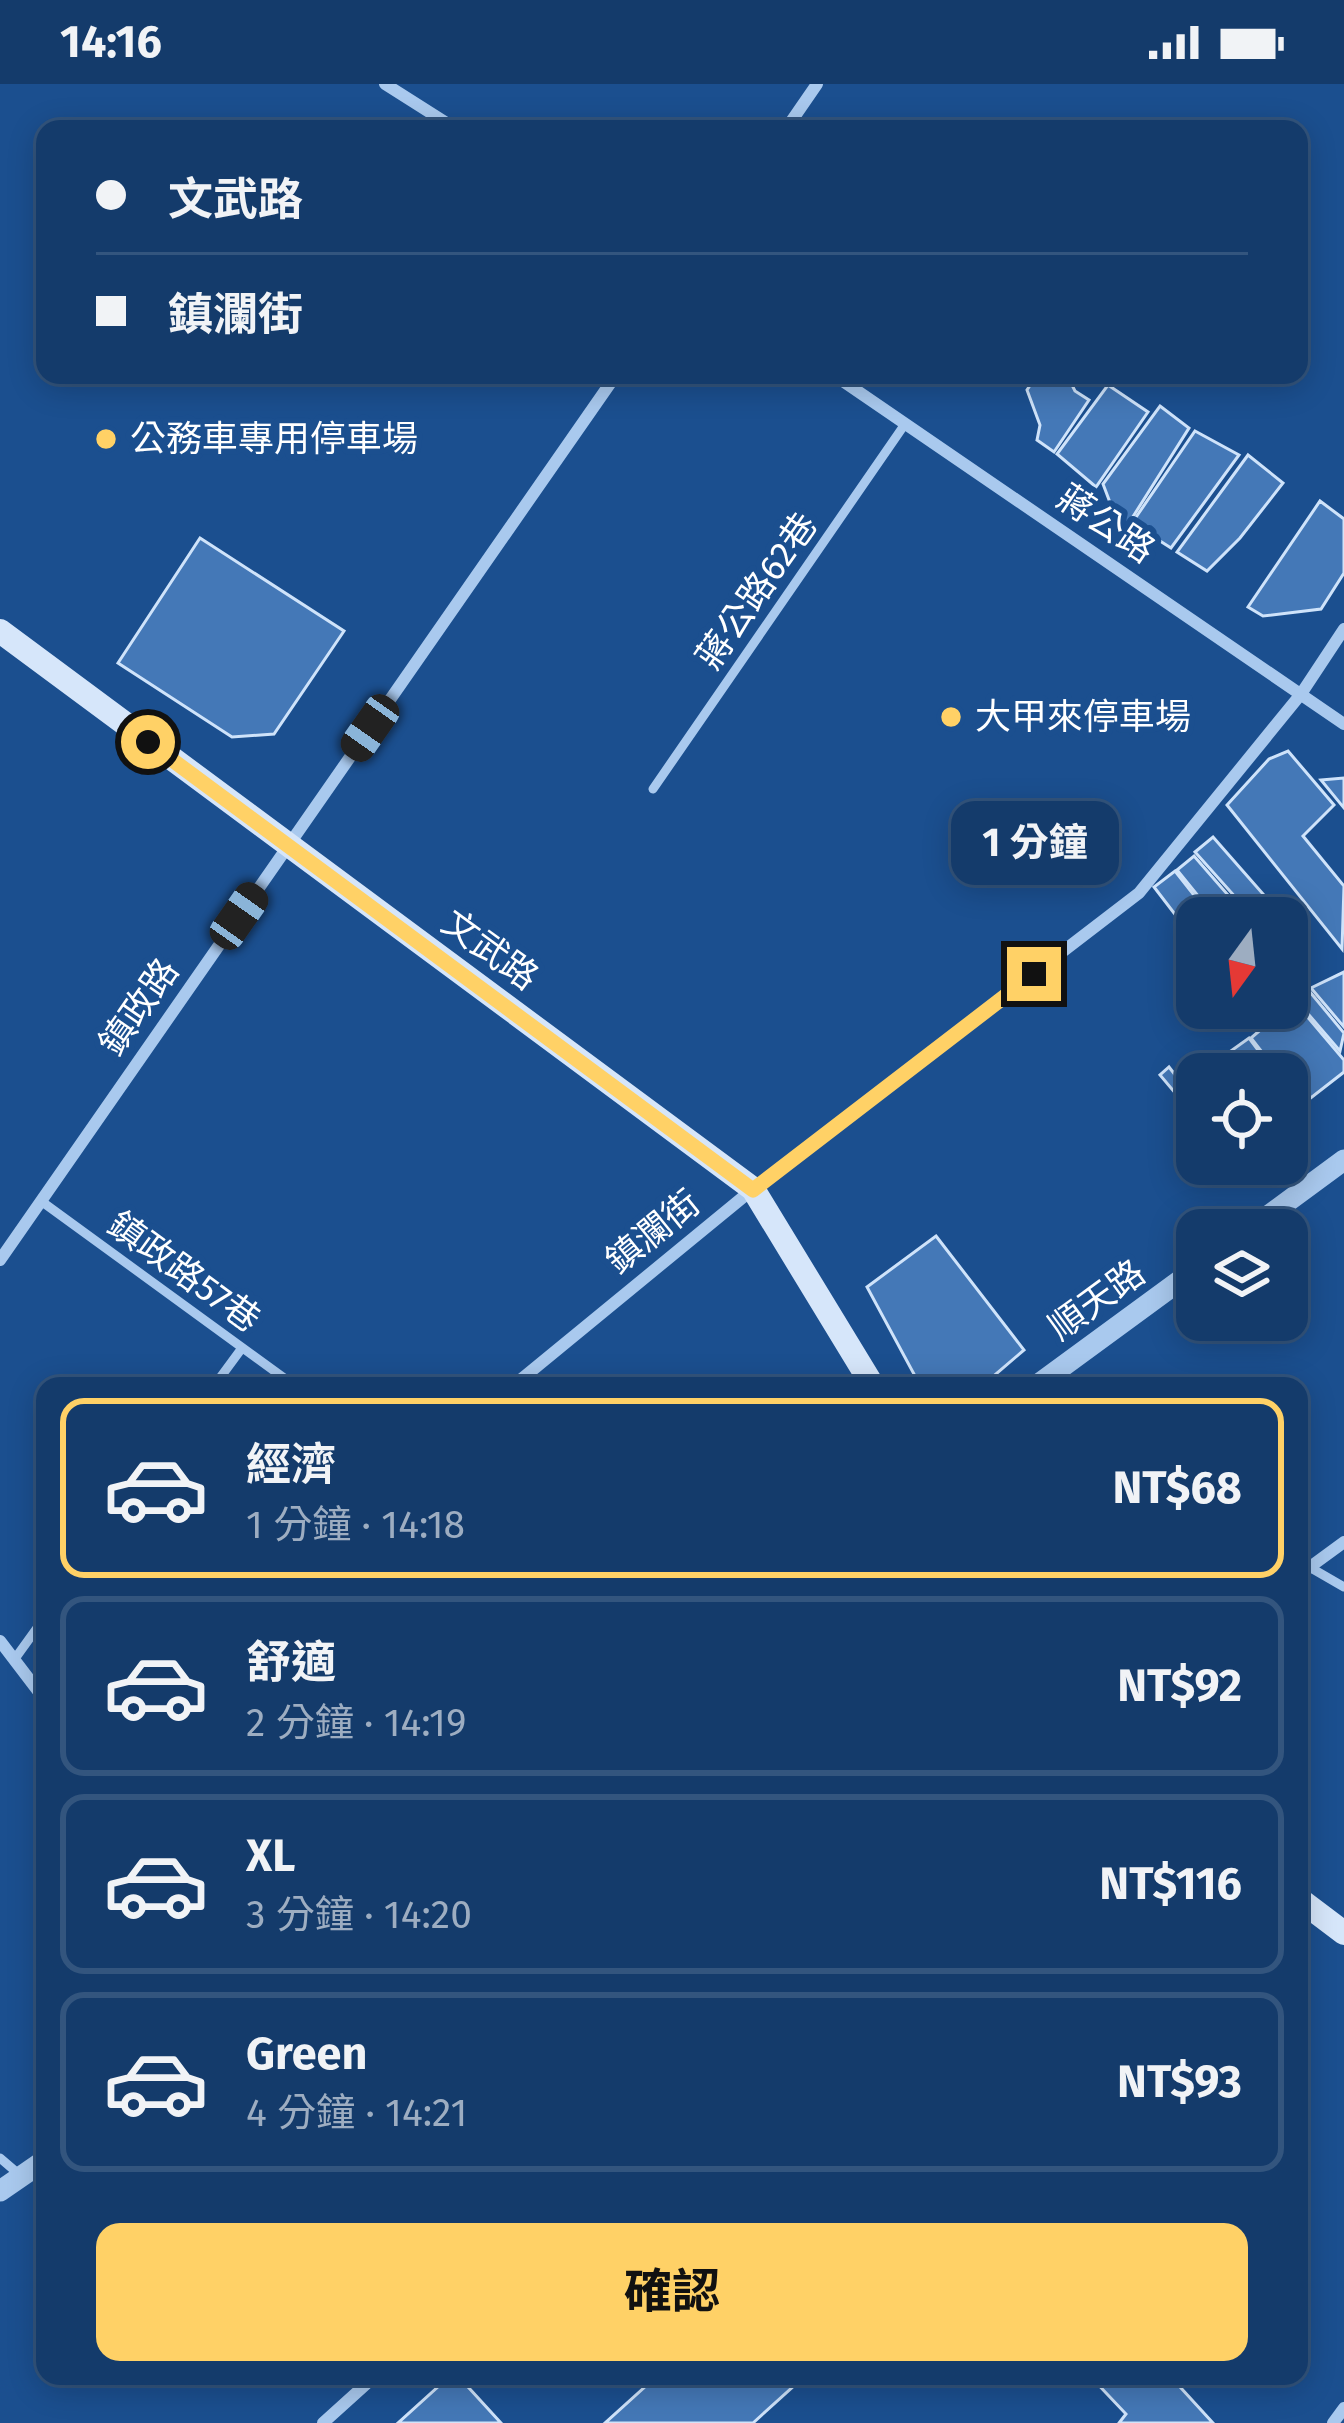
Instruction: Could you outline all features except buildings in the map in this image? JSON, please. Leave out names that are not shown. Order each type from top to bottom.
[{"type":"main road","name":"文武路","points":[[0,632],[753,1190],[867,1377]]},
{"type":"main road","points":[[1308,1907],[1344,1933]]},
{"type":"street","points":[[385,84],[442,120]]},
{"type":"street","points":[[792,120],[818,84]]},
{"type":"street","name":"鎮政路","points":[[0,1260],[610,384]]},
{"type":"street","name":"蔣公路","points":[[847,384],[1344,724]]},
{"type":"street","name":"鎮瀾街","points":[[524,1377],[753,1190],[1139,893],[1301,694],[1344,628]]},
{"type":"street","points":[[1278,1209],[1344,1160]]},
{"type":"street","name":"順天路","points":[[1048,1377],[1176,1283]]},
{"type":"street","points":[[1308,1563],[1344,1542]]},
{"type":"street","points":[[0,1641],[36,1688]]},
{"type":"street","points":[[0,2191],[36,2166]]},
{"type":"street","points":[[323,2423],[365,2385]]},
{"type":"street","points":[[1333,2423],[1344,2408]]},
{"type":"lane","name":"蔣公路62巷","points":[[652,789],[905,424]]},
{"type":"lane","name":"鎮政路57巷","points":[[41,1201],[282,1377]]},
{"type":"lane","points":[[221,1377],[242,1348]]},
{"type":"lane","points":[[1308,1570],[1344,1586]]},
{"type":"lane","points":[[14,1660],[36,1629]]},
{"type":"lane","points":[[0,2158],[21,2176]]},
{"type":"place","name":"公務車專用停車場","points":[[106,439]]},
{"type":"place","name":"大甲來停車場","points":[[951,717]]},
{"type":"route","points":[[148,742],[753,1190],[1034,974]]}]
